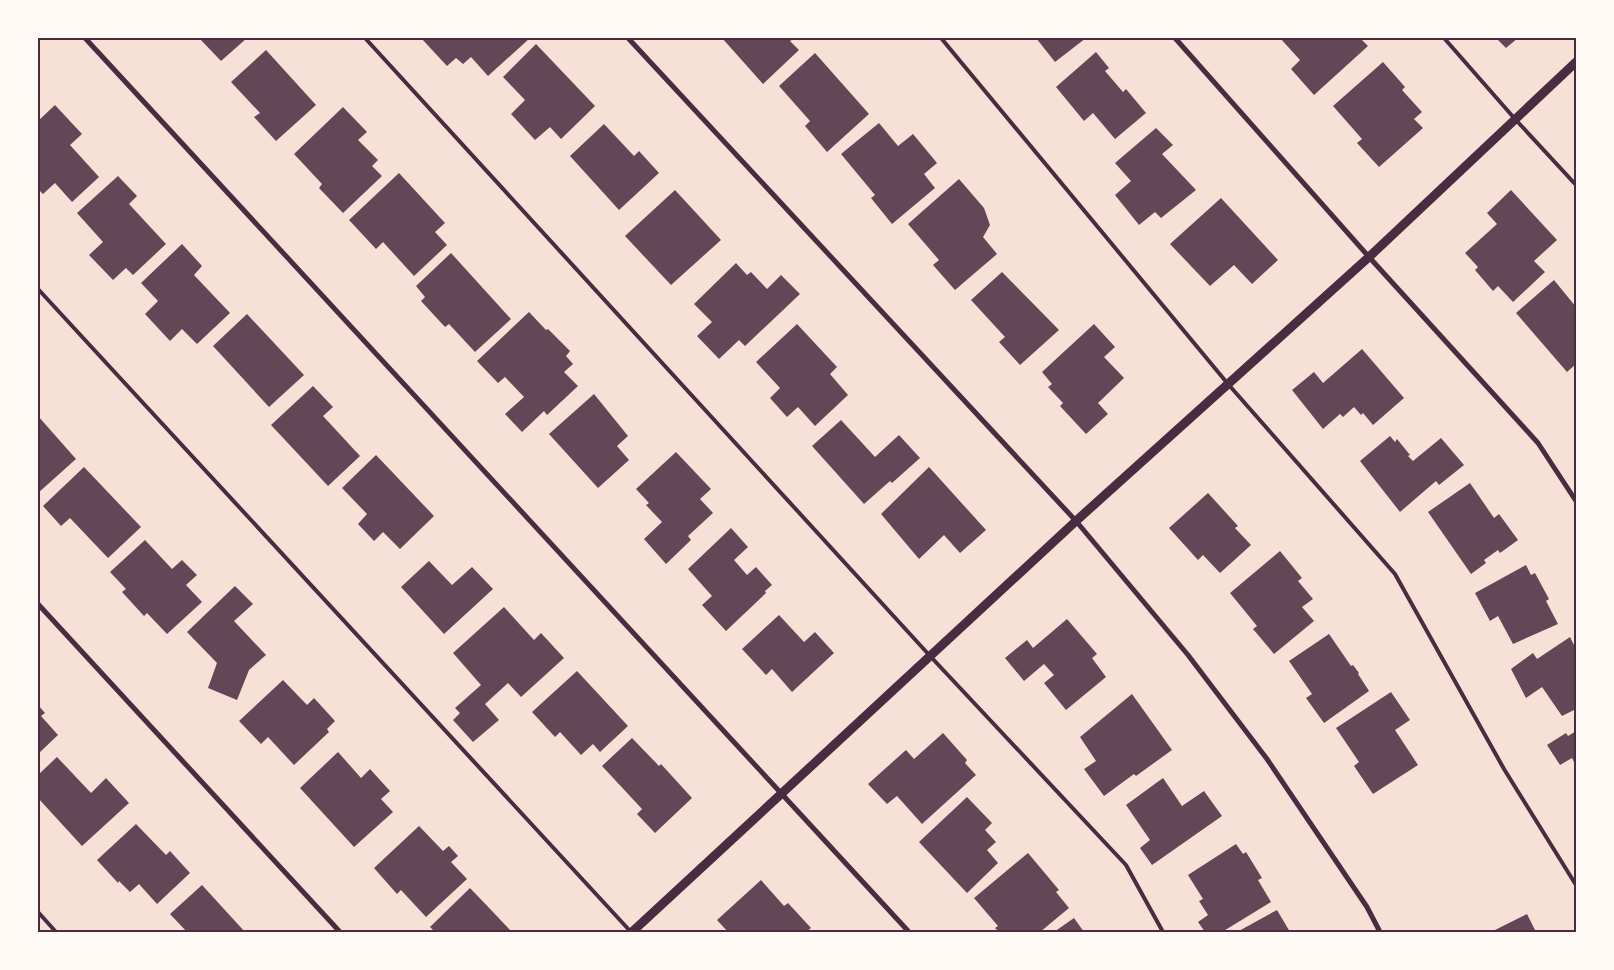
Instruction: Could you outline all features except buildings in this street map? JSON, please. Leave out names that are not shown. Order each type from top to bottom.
[{"type":"street","points":[[85,38],[909,932]]},
{"type":"street","points":[[628,38],[1076,521],[1188,655],[1267,759],[1366,907],[1380,932]]},
{"type":"street","points":[[1174,38],[1538,443],[1576,501]]},
{"type":"street","points":[[632,932],[783,795],[1076,521],[1369,257],[1576,62]]},
{"type":"street","points":[[38,604],[340,932]]},
{"type":"lane","points":[[365,38],[931,657],[1126,866],[1163,932]]},
{"type":"lane","points":[[941,38],[1228,384],[1395,574],[1504,769],[1576,885]]},
{"type":"lane","points":[[1444,38],[1515,120],[1576,185]]},
{"type":"lane","points":[[38,289],[632,932]]},
{"type":"lane","points":[[38,912],[56,932]]}]
